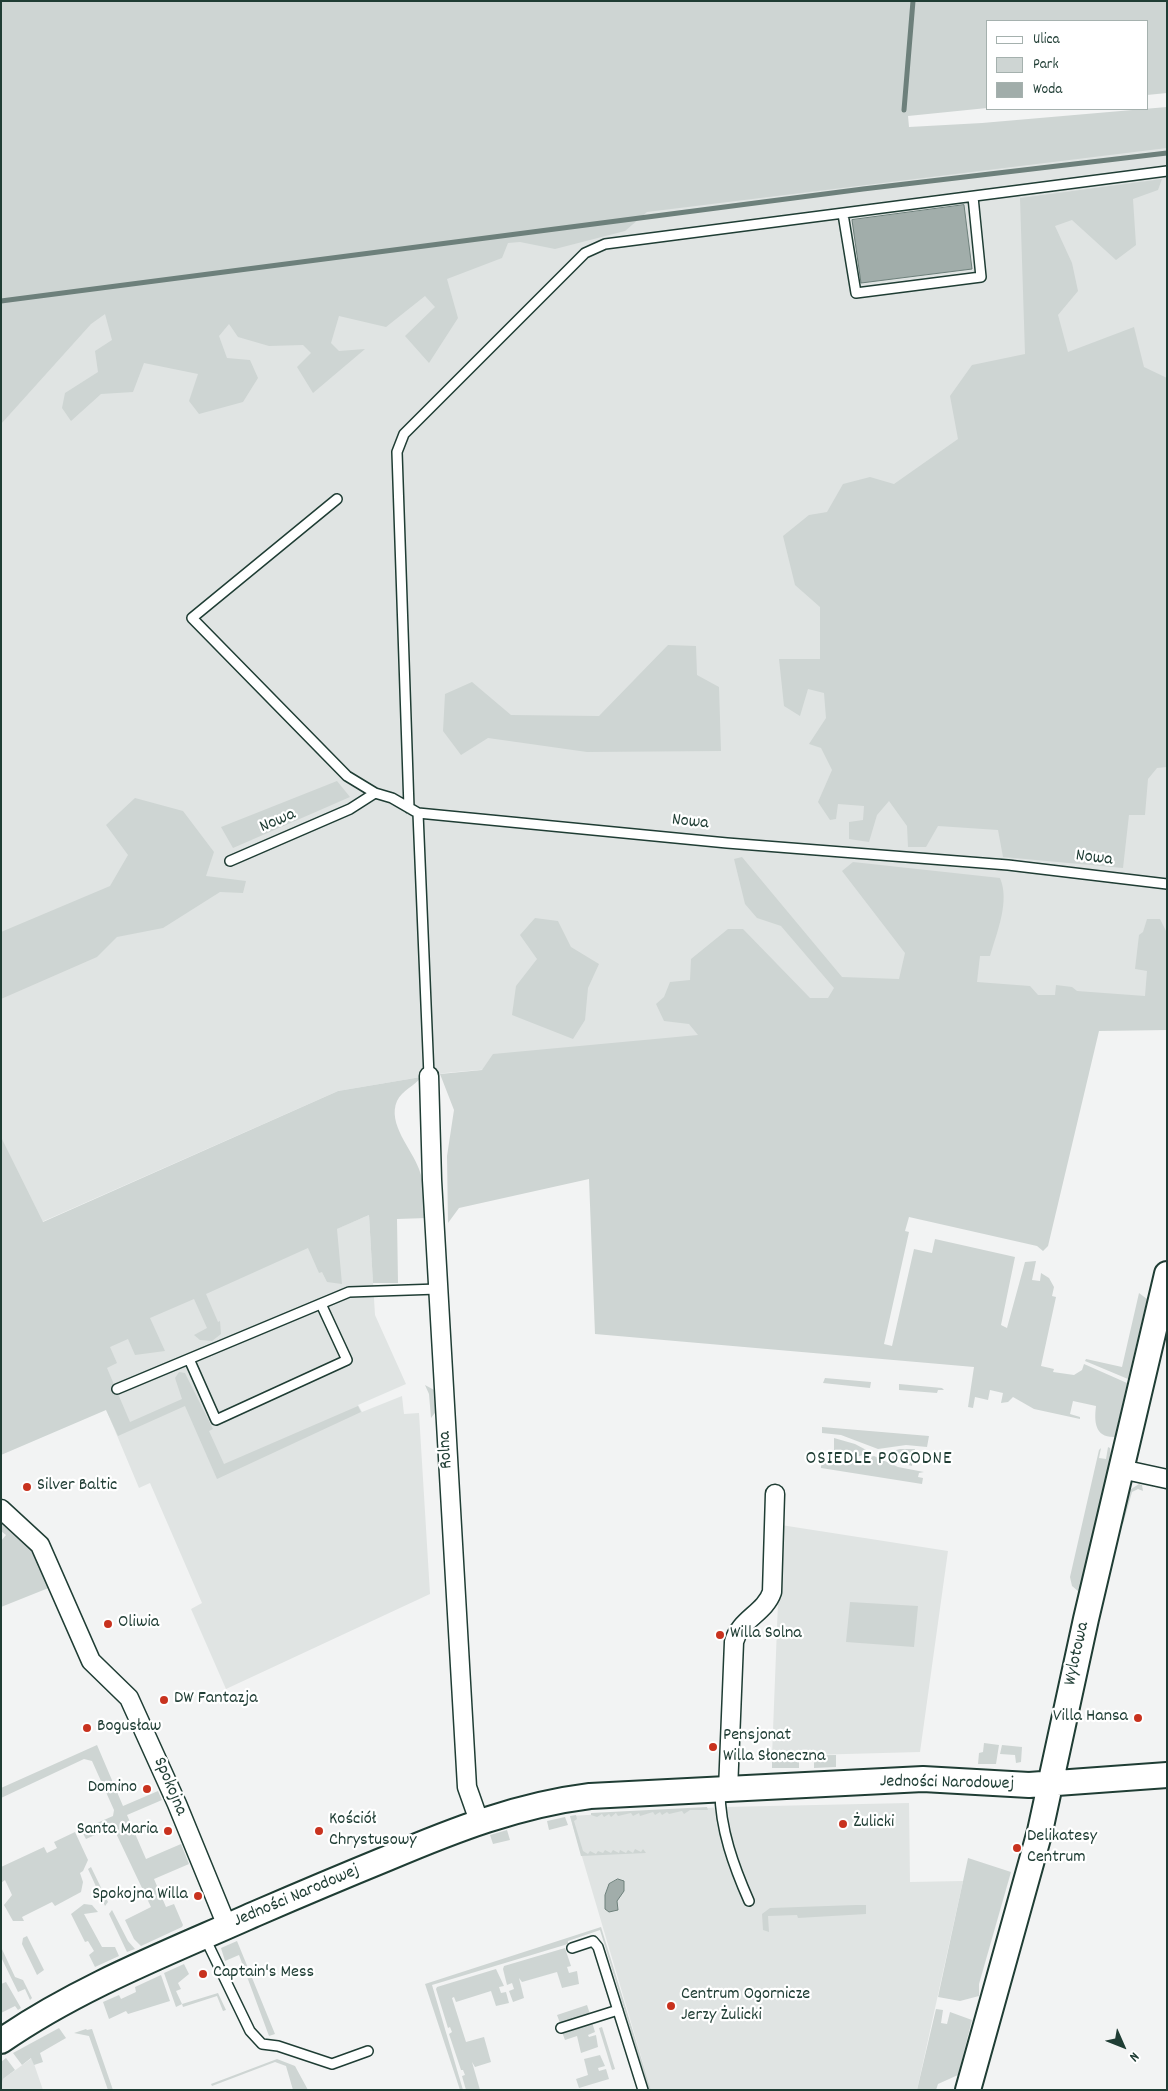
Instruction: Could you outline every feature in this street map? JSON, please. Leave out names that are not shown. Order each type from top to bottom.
[{"type":"street","name":"Rolna","points":[[429,1076],[438,1289],[467,1787],[478,1821]]},
{"type":"street","name":"Wylotowa","points":[[968,2090],[1028,1879],[1167,1274]]},
{"type":"street","points":[[1121,1469],[1167,1479]]},
{"type":"street","points":[[724,1790],[734,1642],[740,1628],[768,1600],[772,1592],[775,1494]]},
{"type":"street","name":"Spokojna","points":[[1,1509],[40,1545],[91,1661],[129,1698],[177,1804],[227,1926]]},
{"type":"street","name":"Jedności Narodowej","points":[[1,2041],[49,2012],[107,1981],[204,1936],[478,1821],[537,1805],[580,1797],[923,1779],[1010,1784],[1167,1775]]},
{"type":"lane","points":[[409,808],[398,452],[404,434],[586,253],[605,244],[1167,171]]},
{"type":"lane","points":[[843,214],[856,293],[981,277],[973,197]]},
{"type":"lane","points":[[337,499],[192,618],[346,776],[376,793]]},
{"type":"lane","name":"Nowa","points":[[230,861],[350,809],[376,793],[392,798],[418,813],[727,843],[1008,865],[1167,884]]},
{"type":"lane","points":[[418,813],[429,1076]]},
{"type":"lane","points":[[117,1389],[349,1292],[438,1289]]},
{"type":"lane","points":[[189,1359],[216,1420],[347,1360],[321,1304]]},
{"type":"lane","points":[[724,1790],[721,1819],[740,1880],[749,1901]]},
{"type":"lane","points":[[204,1936],[250,2031],[262,2044],[278,2046],[332,2064],[368,2051]]},
{"type":"lane","points":[[572,1948],[593,1941],[596,1943],[643,2090]]},
{"type":"lane","points":[[561,2028],[618,2010]]},
{"type":"shaded area","points":[[1167,113],[1167,1009],[445,1073],[338,1091],[1,1240],[1,370],[131,236]]},
{"type":"shaded area","points":[[369,1215],[375,1315],[406,1384],[358,1405],[362,1412],[402,1396],[404,1414],[419,1413],[430,1594],[226,1689],[191,1609],[202,1603],[150,1483],[139,1488],[77,1340]]},
{"type":"shaded area","points":[[781,1525],[948,1551],[920,1752],[772,1756]]},
{"type":"shaded area","points":[[909,1803],[910,1882],[963,1881],[917,2090],[651,2090],[570,1816],[723,1807]]},
{"type":"shaded area","points":[[32,2058],[43,2090],[1,2090],[3,2079]]},
{"type":"green space","points":[[1,1],[1167,1],[1167,93],[1148,95],[1148,20],[986,20],[986,108],[908,116],[909,127],[982,123],[1167,107],[1167,148],[647,212],[625,231],[555,249],[520,242],[508,243],[502,258],[447,279],[458,318],[429,363],[405,336],[435,307],[425,296],[386,327],[339,316],[331,343],[339,351],[365,349],[313,393],[297,367],[311,353],[303,345],[269,346],[238,337],[229,324],[219,336],[227,358],[250,360],[258,378],[243,402],[199,414],[189,401],[198,374],[144,363],[133,392],[101,394],[71,421],[62,408],[65,393],[98,372],[95,351],[112,340],[105,314],[91,324],[1,424]]},
{"type":"green space","points":[[1162,179],[1158,190],[1133,199],[1136,245],[1116,260],[1072,220],[1055,226],[1072,263],[1078,291],[1058,315],[1068,352],[1134,327],[1144,367],[1167,378],[1167,767],[1157,768],[1148,779],[1145,815],[1129,815],[1123,868],[1003,857],[998,830],[938,826],[926,847],[908,847],[907,826],[889,801],[877,815],[869,842],[849,839],[849,822],[863,820],[864,806],[838,804],[836,819],[830,820],[818,802],[832,770],[821,748],[809,744],[826,718],[824,693],[808,689],[800,716],[784,706],[779,659],[820,659],[820,607],[795,585],[783,536],[809,515],[827,512],[843,484],[870,477],[894,484],[958,439],[950,396],[972,365],[1025,354],[1020,198]]},
{"type":"green space","points":[[668,645],[696,646],[697,675],[719,687],[721,751],[587,752],[488,738],[461,755],[443,731],[445,694],[472,682],[511,715],[599,716]]},
{"type":"green space","points":[[337,781],[350,797],[233,848],[221,827]]},
{"type":"green space","points":[[135,798],[183,811],[214,852],[206,876],[246,881],[243,893],[220,892],[163,928],[117,937],[97,957],[1,999],[1,932],[110,886],[128,855],[106,825]]},
{"type":"green space","points":[[742,857],[842,977],[899,979],[905,953],[842,871],[853,862],[1000,878],[1004,897],[999,927],[990,956],[980,956],[977,982],[1030,986],[1038,995],[1055,995],[1056,985],[1072,987],[1077,991],[1145,996],[1147,971],[1135,969],[1139,935],[1143,932],[1147,919],[1160,919],[1167,933],[1167,1030],[1099,1031],[1048,1246],[1043,1251],[1037,1246],[909,1217],[905,1231],[909,1232],[884,1344],[892,1346],[914,1249],[932,1253],[935,1239],[1015,1257],[1001,1325],[1007,1328],[1025,1262],[1036,1261],[1032,1280],[1040,1281],[1041,1273],[1049,1278],[1054,1287],[1052,1296],[1056,1297],[1041,1366],[1054,1369],[1053,1372],[1074,1375],[1082,1370],[1084,1364],[1127,1383],[1115,1437],[1103,1435],[1097,1428],[1095,1418],[1096,1406],[1073,1401],[1070,1414],[1080,1417],[1080,1419],[1034,1409],[1013,1397],[1008,1402],[1001,1403],[1003,1393],[990,1390],[988,1400],[975,1397],[973,1408],[968,1407],[974,1367],[595,1334],[589,1179],[459,1208],[448,1223],[447,1156],[454,1110],[440,1074],[482,1070],[493,1054],[698,1035],[689,1024],[664,1021],[656,1004],[664,997],[670,982],[690,980],[691,959],[728,929],[743,929],[810,998],[828,998],[834,988],[781,926],[757,918],[745,904],[734,859]]},
{"type":"green space","points":[[535,918],[558,921],[571,947],[599,964],[588,988],[585,1020],[573,1039],[512,1015],[516,986],[537,959],[520,935]]},
{"type":"green space","points":[[421,1077],[399,1097],[395,1110],[395,1119],[398,1127],[416,1161],[421,1175],[427,1218],[397,1219],[398,1283],[373,1283],[369,1215],[337,1229],[342,1284],[327,1282],[322,1272],[319,1273],[308,1248],[206,1294],[218,1322],[220,1321],[221,1334],[212,1341],[200,1340],[194,1335],[207,1328],[194,1299],[150,1318],[165,1351],[135,1355],[128,1339],[110,1347],[117,1363],[107,1368],[130,1422],[182,1399],[175,1378],[179,1372],[185,1373],[213,1429],[209,1431],[224,1464],[358,1406],[361,1412],[217,1479],[185,1406],[118,1436],[106,1410],[1,1455],[1,1137],[43,1222],[338,1091]]},
{"type":"green space","points":[[1139,1293],[1147,1299],[1128,1379],[1085,1361],[1086,1359],[1122,1367]]},
{"type":"green space","points":[[825,1378],[871,1382],[870,1388],[823,1383]]},
{"type":"green space","points":[[899,1384],[942,1388],[944,1390],[938,1390],[937,1393],[899,1390]]},
{"type":"green space","points":[[425,1385],[436,1391],[438,1409],[431,1418],[429,1394]]},
{"type":"green space","points":[[822,1427],[929,1436],[927,1447],[906,1445],[878,1449],[841,1435],[822,1433]]},
{"type":"green space","points":[[834,1438],[855,1444],[870,1452],[852,1459],[834,1458]]},
{"type":"green space","points":[[1108,1447],[1110,1448],[1111,1459],[1080,1590],[1078,1591],[1072,1586],[1070,1577],[1099,1450],[1101,1448],[1099,1458],[1106,1459]]},
{"type":"green space","points":[[900,1449],[915,1449],[912,1466],[894,1461],[882,1454]]},
{"type":"green space","points":[[874,1456],[898,1467],[924,1472],[919,1473],[918,1477],[923,1478],[922,1484],[821,1468],[821,1460],[847,1463]]},
{"type":"green space","points":[[1139,1484],[1142,1485],[1143,1491],[1138,1489],[1132,1492],[1123,1524],[1121,1522],[1128,1491]]},
{"type":"green space","points":[[1,1521],[34,1546],[51,1587],[1,1607],[1,1541],[6,1535],[1,1531]]},
{"type":"green space","points":[[850,1602],[918,1606],[914,1647],[846,1642]]},
{"type":"green space","points":[[984,1743],[999,1745],[996,1764],[978,1764],[979,1753],[983,1752]]},
{"type":"green space","points":[[97,1745],[123,1806],[158,1791],[162,1800],[127,1815],[146,1859],[181,1844],[189,1864],[154,1879],[166,1907],[174,1904],[183,1925],[182,1927],[141,1946],[134,1939],[125,1920],[151,1907],[113,1827],[86,1839],[81,1830],[113,1816],[114,1810],[92,1761],[84,1759],[1,1798],[1,1788]]},
{"type":"green space","points":[[1002,1745],[1022,1747],[1021,1762],[1016,1763],[1015,1755],[1000,1754]]},
{"type":"green space","points":[[836,1755],[836,1767],[814,1768],[814,1761],[799,1761],[799,1768],[772,1768],[772,1756]]},
{"type":"green space","points":[[707,1807],[708,1810],[690,1810],[684,1814],[682,1811],[669,1814],[667,1812],[662,1815],[660,1812],[655,1815],[653,1812],[640,1816],[639,1813],[633,1816],[631,1813],[618,1816],[616,1813],[611,1817],[609,1814],[604,1817],[602,1814],[597,1817],[591,1815],[591,1813]]},
{"type":"green space","points":[[576,1815],[577,1819],[574,1821],[583,1851],[588,1854],[590,1851],[596,1854],[598,1851],[603,1853],[605,1850],[611,1853],[613,1850],[619,1853],[620,1850],[626,1853],[628,1850],[633,1853],[635,1849],[641,1852],[643,1849],[646,1853],[581,1856],[570,1816]]},
{"type":"green space","points":[[565,1817],[568,1825],[549,1830],[547,1821]]},
{"type":"green space","points":[[507,1830],[510,1840],[493,1844],[490,1835]]},
{"type":"green space","points":[[75,1832],[88,1860],[83,1871],[80,1873],[83,1882],[81,1892],[55,1906],[52,1902],[22,1917],[24,1921],[13,1921],[4,1905],[12,1895],[5,1880],[1,1883],[1,1867],[44,1847],[47,1853],[57,1848],[54,1842]]},
{"type":"green space","points":[[968,1858],[1011,1872],[979,1984],[979,1996],[960,2001],[938,1997]]},
{"type":"green space","points":[[91,1867],[108,1902],[105,1906],[88,1869]]},
{"type":"green space","points":[[84,1904],[92,1905],[98,1912],[84,1914],[102,1947],[115,1947],[119,1956],[95,1967],[89,1955],[94,1951],[88,1941],[85,1942],[71,1914]]},
{"type":"green space","points":[[866,1905],[866,1914],[798,1918],[797,1915],[768,1916],[769,1932],[763,1930],[762,1914],[770,1908]]},
{"type":"green space","points":[[112,1910],[128,1941],[135,1949],[127,1952],[109,1914]]},
{"type":"green space","points":[[601,1927],[651,2090],[649,2090],[600,1930],[568,1941],[568,1944],[432,1985],[463,2090],[460,2090],[425,1984]]},
{"type":"green space","points":[[27,1936],[44,1970],[37,1975],[22,1944],[23,1938]]},
{"type":"green space","points":[[237,1941],[275,2034],[269,2036],[239,1955],[225,1961],[221,1948]]},
{"type":"green space","points":[[1,1947],[15,1977],[23,1980],[32,1998],[30,2000],[25,1989],[18,1992],[1,1957]]},
{"type":"green space","points":[[565,1948],[571,1966],[567,1967],[569,1973],[577,1971],[579,1984],[562,1988],[557,1972],[522,1982],[519,1978],[524,1998],[513,2002],[509,1991],[514,1989],[512,1983],[507,1985],[504,1966]]},
{"type":"green space","points":[[184,1964],[189,1974],[178,1983],[181,1989],[176,1991],[182,2004],[176,2007],[164,1973]]},
{"type":"green space","points":[[496,1969],[504,1986],[499,1987],[501,1993],[506,1992],[509,2003],[496,2006],[491,1991],[456,2002],[454,1997],[452,1998],[466,2042],[484,2037],[491,2062],[475,2067],[472,2062],[480,2090],[466,2090],[462,2076],[465,2075],[463,2070],[461,2070],[449,2034],[452,2032],[450,2027],[448,2028],[436,1989],[437,1987]]},
{"type":"green space","points":[[161,1975],[170,2001],[128,2014],[126,2011],[109,2019],[103,2002],[119,1995],[121,1999],[136,1992],[135,1987]]},
{"type":"green space","points":[[6,1982],[21,2008],[18,2010],[15,2006],[1,2013],[1,1984]]},
{"type":"green space","points":[[218,1993],[226,2010],[223,2011],[217,1996],[183,2007],[182,2004]]},
{"type":"green space","points":[[587,2005],[590,2014],[560,2023],[557,2015]]},
{"type":"green space","points":[[936,2009],[943,2010],[941,2023],[947,2024],[950,2012],[972,2020],[958,2075],[938,2084],[936,2090],[917,2090]]},
{"type":"green space","points":[[592,2022],[595,2032],[588,2035],[589,2037],[596,2035],[598,2047],[581,2053],[577,2036],[565,2040],[562,2032]]},
{"type":"green space","points":[[602,2027],[615,2069],[612,2070],[599,2028]]},
{"type":"green space","points":[[59,2028],[66,2038],[40,2053],[43,2062],[34,2065],[31,2058],[22,2065],[13,2053]]},
{"type":"green space","points":[[92,2029],[113,2090],[108,2090],[89,2036],[74,2033]]},
{"type":"green space","points":[[600,2055],[605,2066],[598,2068],[599,2071],[606,2069],[609,2079],[579,2088],[576,2079],[588,2075],[584,2059]]},
{"type":"green space","points":[[6,2058],[15,2070],[3,2079],[1,2090],[1,2062]]},
{"type":"green space","points":[[277,2059],[295,2066],[308,2090],[293,2090],[286,2066],[275,2062],[212,2086],[211,2084]]},
{"type":"water","points":[[964,205],[972,269],[861,283],[852,220]]},
{"type":"water","points":[[618,1879],[624,1881],[624,1891],[617,1901],[618,1910],[609,1912],[605,1909],[605,1895],[609,1884]]},
{"type":"waterway","points":[[904,110],[913,1]]},
{"type":"waterway","points":[[1,301],[863,189],[1167,153]]},
{"type":"place","name":"Silver Baltic","points":[[27,1487]]},
{"type":"place","name":"Oliwia","points":[[108,1624]]},
{"type":"place","name":"Willa Solna","points":[[720,1635]]},
{"type":"place","name":"DW Fantazja","points":[[164,1700]]},
{"type":"place","name":"Villa Hansa","points":[[1138,1718]]},
{"type":"place","name":"Bogusław","points":[[87,1728]]},
{"type":"place","name":"Pensjonat Willa Słoneczna","points":[[713,1747]]},
{"type":"place","name":"Domino","points":[[147,1789]]},
{"type":"place","name":"Żulicki","points":[[843,1824]]},
{"type":"place","name":"Santa Maria","points":[[168,1831]]},
{"type":"place","name":"Kościół Chrystusowy","points":[[319,1831]]},
{"type":"place","name":"Delikatesy Centrum","points":[[1017,1848]]},
{"type":"place","name":"Spokojna Willa","points":[[198,1896]]},
{"type":"place","name":"Captain's Mess","points":[[203,1974]]},
{"type":"place","name":"Centrum Ogornicze Jerzy Żulicki","points":[[671,2006]]},
{"type":"district","name":"OSIEDLE POGODNE","points":[[879,1460]]}]
